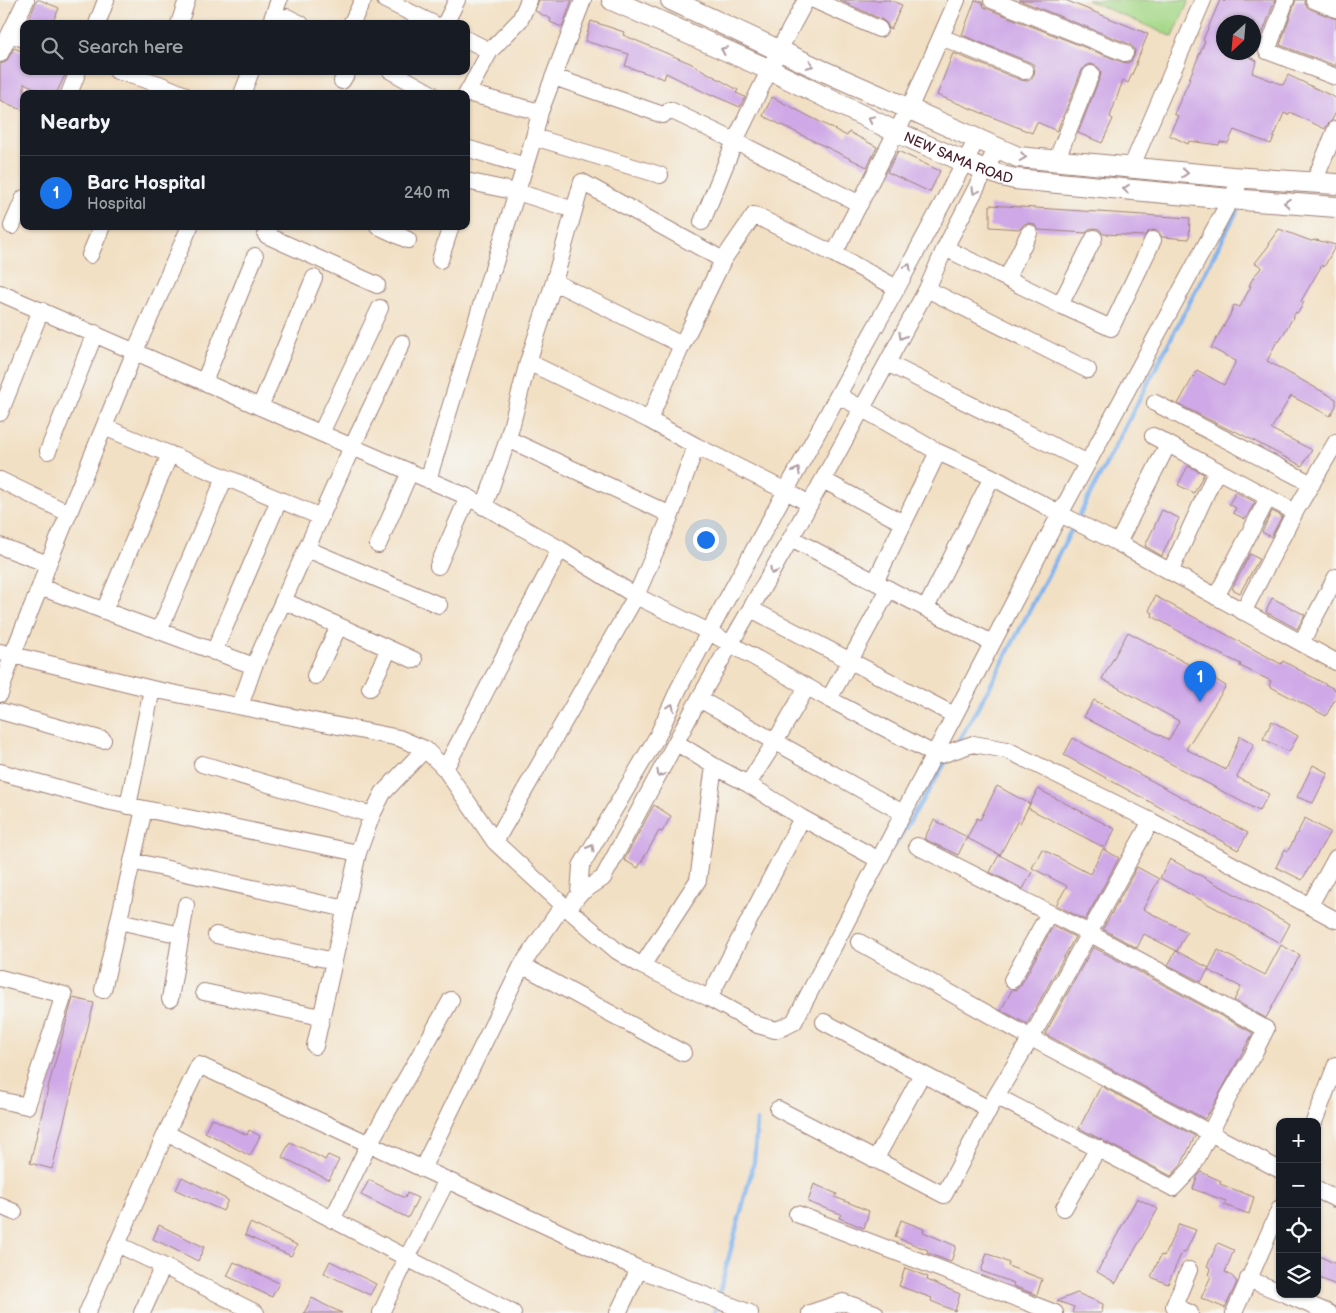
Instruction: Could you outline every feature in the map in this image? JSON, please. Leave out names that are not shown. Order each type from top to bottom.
[{"type":"main road","name":"NEW SAMA ROAD","points":[[612,0],[770,70],[896,132],[1002,176],[1014,179],[1336,207]]},
{"type":"main road","name":"NEW SAMA ROAD","points":[[671,0],[699,6],[780,50],[1018,157],[1242,178],[1336,184]]},
{"type":"street","points":[[21,20],[26,0]]},
{"type":"street","points":[[98,20],[106,0]]},
{"type":"street","points":[[180,20],[187,0]]},
{"type":"street","points":[[272,20],[279,0]]},
{"type":"street","points":[[353,20],[363,0]]},
{"type":"street","points":[[447,20],[457,0]]},
{"type":"street","points":[[469,90],[490,51],[520,20],[529,0]]},
{"type":"street","points":[[428,480],[534,137],[540,112],[583,0]]},
{"type":"street","points":[[702,222],[735,142],[806,0]]},
{"type":"street","points":[[814,0],[879,29]]},
{"type":"street","points":[[834,254],[909,109],[957,0]]},
{"type":"street","points":[[992,0],[1125,53]]},
{"type":"street","points":[[1131,168],[1203,0]]},
{"type":"street","points":[[1286,0],[1267,51],[1336,77]]},
{"type":"street","points":[[1314,0],[1336,9]]},
{"type":"street","points":[[393,2],[427,20]]},
{"type":"street","points":[[0,54],[17,37],[20,25]]},
{"type":"street","points":[[941,37],[1025,71]]},
{"type":"street","points":[[470,41],[490,51]]},
{"type":"street","points":[[1056,161],[1091,74]]},
{"type":"street","points":[[71,90],[76,75]]},
{"type":"street","points":[[131,75],[159,83],[174,90]]},
{"type":"street","points":[[246,90],[250,75]]},
{"type":"street","points":[[398,75],[425,90]]},
{"type":"street","points":[[554,77],[666,113],[735,142],[860,204]]},
{"type":"street","points":[[470,95],[540,112]]},
{"type":"street","points":[[1314,182],[1336,129]]},
{"type":"street","points":[[534,137],[660,176]]},
{"type":"street","points":[[579,894],[581,866],[658,735],[709,632],[977,139]]},
{"type":"street","points":[[422,1169],[522,965],[566,907],[579,894],[603,878],[730,644],[810,504],[927,289],[945,248],[997,148]]},
{"type":"street","points":[[470,149],[525,166]]},
{"type":"street","points":[[6,654],[152,689],[399,738],[426,749],[445,769],[495,842],[612,946],[642,966],[758,1025],[776,1030],[784,1027],[794,1022],[903,813],[938,754],[954,715],[992,643],[1064,516],[1088,463],[1242,178]]},
{"type":"street","points":[[470,182],[517,192],[574,210]]},
{"type":"street","points":[[484,507],[508,440],[528,362],[554,282],[582,182],[723,260]]},
{"type":"street","points":[[12,226],[20,207]]},
{"type":"street","points":[[649,420],[682,345],[723,260],[754,215],[834,254],[897,288]]},
{"type":"street","points":[[90,255],[100,230]]},
{"type":"street","points":[[0,694],[6,654],[40,587],[68,513],[135,351],[188,230]]},
{"type":"street","points":[[268,230],[266,235],[377,285]]},
{"type":"street","points":[[387,230],[408,240]]},
{"type":"street","points":[[440,260],[450,230]]},
{"type":"street","points":[[1007,278],[1029,233]]},
{"type":"street","points":[[1060,305],[1094,238]]},
{"type":"street","points":[[945,248],[1111,328],[1153,240]]},
{"type":"street","points":[[204,382],[255,256]]},
{"type":"street","points":[[260,407],[314,278]]},
{"type":"street","points":[[554,282],[682,345]]},
{"type":"street","points":[[927,289],[1088,370]]},
{"type":"street","points":[[0,293],[468,497],[560,549],[636,596],[709,632],[807,687],[938,754],[972,744],[1006,750],[1151,820],[1336,920]]},
{"type":"street","points":[[321,433],[380,308]]},
{"type":"street","points":[[0,413],[41,310]]},
{"type":"street","points":[[48,451],[95,334]]},
{"type":"street","points":[[240,706],[254,666],[352,447],[402,343]]},
{"type":"street","points":[[528,362],[649,420],[810,504]]},
{"type":"street","points":[[887,363],[1088,463]]},
{"type":"street","points":[[838,395],[938,452],[992,477],[1118,543],[1336,662]]},
{"type":"street","points":[[1155,403],[1312,484]]},
{"type":"street","points":[[104,427],[321,517]]},
{"type":"street","points":[[1153,436],[1295,512]]},
{"type":"street","points":[[508,440],[671,515]]},
{"type":"street","points":[[1243,612],[1295,512],[1336,442]]},
{"type":"street","points":[[1118,543],[1168,444]]},
{"type":"street","points":[[495,842],[636,596],[671,515],[696,446]]},
{"type":"street","points":[[830,699],[850,661],[882,586],[903,523],[938,452]]},
{"type":"street","points":[[104,611],[170,454]]},
{"type":"street","points":[[1170,572],[1217,470]]},
{"type":"street","points":[[378,545],[410,472]]},
{"type":"street","points":[[159,631],[225,477]]},
{"type":"street","points":[[926,608],[992,477]]},
{"type":"street","points":[[0,480],[68,513]]},
{"type":"street","points":[[823,480],[903,523]]},
{"type":"street","points":[[438,566],[468,497]]},
{"type":"street","points":[[1216,597],[1268,498]]},
{"type":"street","points":[[214,652],[279,500]]},
{"type":"street","points":[[791,538],[992,643]]},
{"type":"street","points":[[0,546],[48,564]]},
{"type":"street","points":[[307,549],[438,605]]},
{"type":"street","points":[[445,769],[560,549]]},
{"type":"street","points":[[1300,643],[1336,577]]},
{"type":"street","points":[[40,587],[254,666]]},
{"type":"street","points":[[284,601],[414,660]]},
{"type":"street","points":[[751,609],[954,715]]},
{"type":"street","points":[[315,676],[339,626]]},
{"type":"street","points":[[370,688],[389,648]]},
{"type":"street","points":[[748,784],[807,687]]},
{"type":"street","points":[[128,806],[152,689]]},
{"type":"street","points":[[700,699],[903,813]]},
{"type":"street","points":[[0,710],[103,740]]},
{"type":"street","points":[[677,743],[802,818],[879,860]]},
{"type":"street","points":[[315,1046],[358,853],[372,815],[383,793],[426,749]]},
{"type":"street","points":[[202,764],[372,815]]},
{"type":"street","points":[[642,966],[698,880],[714,766]]},
{"type":"street","points":[[0,772],[128,806],[358,853]]},
{"type":"street","points":[[103,990],[144,809]]},
{"type":"street","points":[[708,998],[802,818]]},
{"type":"street","points":[[778,1109],[944,1196],[992,1102],[1031,1038],[1151,820]]},
{"type":"street","points":[[824,1022],[922,1074],[1098,1148],[1173,1188],[1192,1168],[1231,1092],[1254,1053],[1266,1029],[1089,934],[917,846]]},
{"type":"street","points":[[1310,905],[1336,858]]},
{"type":"street","points":[[132,861],[346,909]]},
{"type":"street","points":[[170,999],[186,905]]},
{"type":"street","points":[[1012,980],[1049,914]]},
{"type":"street","points":[[119,921],[181,935]]},
{"type":"street","points":[[216,935],[334,961]]},
{"type":"street","points":[[859,942],[1031,1038],[1276,1168]]},
{"type":"street","points":[[522,965],[683,1053]]},
{"type":"street","points":[[0,978],[64,995],[27,1106],[0,1100]]},
{"type":"street","points":[[204,992],[321,1017]]},
{"type":"street","points":[[332,1220],[368,1144],[451,1000]]},
{"type":"street","points":[[87,1313],[166,1133],[199,1065],[638,1269],[750,1313]]},
{"type":"street","points":[[1316,1118],[1336,1065]]},
{"type":"street","points":[[875,1160],[922,1074]]},
{"type":"street","points":[[166,1133],[513,1313]]},
{"type":"street","points":[[1064,1208],[1098,1148]]},
{"type":"street","points":[[381,1313],[447,1180]]},
{"type":"street","points":[[1321,1192],[1336,1199]]},
{"type":"street","points":[[797,1214],[1055,1313]]},
{"type":"street","points":[[1234,1313],[1276,1217]]},
{"type":"street","points":[[116,1244],[256,1313]]},
{"type":"street","points":[[142,1313],[163,1266]]},
{"type":"street","points":[[618,1313],[638,1269]]},
{"type":"street","points":[[1189,1270],[1174,1306],[1190,1313]]},
{"type":"street","points":[[1248,1279],[1276,1290]]},
{"type":"street","points":[[1294,1298],[1330,1313]]},
{"type":"street","points":[[810,1313],[843,1302],[875,1313]]},
{"type":"green space","points":[[1087,0],[1189,0],[1173,37]]},
{"type":"building","points":[[37,0],[59,8],[54,20],[29,20]]},
{"type":"building","points":[[539,0],[572,0],[562,27],[550,22],[551,19],[535,11]]},
{"type":"building","points":[[839,0],[890,0],[902,5],[891,29],[883,20]]},
{"type":"building","points":[[975,0],[982,2],[984,7],[988,9],[1127,63],[1131,61],[1135,51],[1129,44],[1019,0],[1065,0],[1148,34],[1128,83],[1123,80],[1110,117],[1113,119],[1102,143],[1078,133],[1100,77],[1101,72],[1099,68],[1094,65],[1089,64],[1082,70],[1057,131],[1037,122],[1032,133],[937,95],[953,53],[1021,80],[1027,81],[1032,79],[1034,75],[1035,69],[1033,64],[962,35]]},
{"type":"building","points":[[1220,0],[1275,0],[1261,37],[1261,15],[1216,15],[1216,60],[1255,60],[1257,61],[1252,73],[1283,85],[1288,75],[1336,98],[1336,112],[1332,120],[1325,129],[1290,112],[1288,115],[1284,113],[1271,144],[1234,130],[1228,143],[1220,142],[1219,145],[1189,141],[1188,144],[1169,135],[1178,116],[1174,114],[1205,41],[1203,40]]},
{"type":"building","points":[[1296,0],[1304,0],[1306,6],[1310,9],[1336,19],[1336,66],[1280,45]]},
{"type":"building","points":[[591,21],[624,32],[623,35],[690,63],[738,90],[736,93],[745,97],[740,107],[712,96],[666,73],[664,79],[625,66],[629,54],[585,41]]},
{"type":"building","points":[[14,48],[20,50],[20,75],[65,75],[58,90],[39,90],[24,83],[24,90],[20,90],[20,109],[0,100],[0,64],[6,62]]},
{"type":"building","points":[[772,97],[847,136],[849,132],[877,147],[867,167],[763,116]]},
{"type":"building","points":[[898,151],[940,171],[930,192],[887,172]]},
{"type":"building","points":[[990,205],[1190,218],[1189,239],[1162,237],[1158,231],[1153,230],[1144,236],[1103,234],[1099,229],[1094,228],[1089,229],[1086,233],[1038,230],[1034,224],[1029,223],[1024,224],[1020,229],[990,227]]},
{"type":"building","points":[[1279,229],[1311,241],[1316,240],[1336,245],[1301,301],[1304,302],[1298,313],[1296,312],[1279,342],[1277,341],[1267,361],[1336,399],[1336,406],[1330,416],[1291,396],[1271,429],[1312,450],[1302,466],[1178,404],[1197,370],[1224,385],[1236,361],[1211,348],[1234,305],[1240,307],[1254,276],[1262,267],[1255,263]]},
{"type":"building","points":[[1188,466],[1204,474],[1194,493],[1178,485]]},
{"type":"building","points":[[1236,492],[1255,502],[1245,519],[1233,513],[1236,508],[1229,504]]},
{"type":"building","points":[[1162,510],[1179,518],[1162,556],[1145,546]]},
{"type":"building","points":[[1272,511],[1282,516],[1271,537],[1262,532]]},
{"type":"building","points":[[1250,554],[1259,559],[1240,593],[1232,589]]},
{"type":"building","points":[[1155,596],[1281,664],[1283,661],[1336,690],[1336,697],[1326,716],[1269,686],[1271,681],[1240,666],[1241,664],[1210,649],[1152,616],[1153,613],[1149,611]]},
{"type":"building","points":[[1272,598],[1305,615],[1297,629],[1266,612]]},
{"type":"building","points":[[1128,632],[1226,686],[1186,749],[1226,770],[1240,736],[1254,744],[1237,777],[1269,794],[1259,811],[1084,717],[1094,700],[1169,740],[1179,721],[1102,679]]},
{"type":"building","points":[[1272,721],[1298,736],[1289,752],[1263,739]]},
{"type":"building","points":[[1073,738],[1248,833],[1238,850],[1064,755]]},
{"type":"building","points":[[1313,765],[1328,773],[1313,803],[1297,797]]},
{"type":"building","points":[[997,786],[1030,804],[1020,823],[1017,822],[1000,855],[967,838],[977,818],[980,820]]},
{"type":"building","points":[[1038,789],[1115,829],[1105,848],[1028,808]]},
{"type":"building","points":[[654,805],[671,816],[662,832],[659,831],[638,868],[624,860]]},
{"type":"building","points":[[1305,818],[1330,832],[1302,880],[1276,867],[1285,849],[1288,851]]},
{"type":"building","points":[[934,820],[967,837],[958,855],[924,839]]},
{"type":"building","points":[[1042,849],[1090,874],[1103,849],[1119,858],[1085,920],[1056,905],[1067,886],[1032,868]]},
{"type":"building","points":[[999,855],[1032,872],[1023,889],[990,872]]},
{"type":"building","points":[[1170,859],[1290,924],[1280,943],[1160,878]]},
{"type":"building","points":[[1137,867],[1159,879],[1143,909],[1187,932],[1177,951],[1144,934],[1137,948],[1103,929]]},
{"type":"building","points":[[1053,926],[1075,937],[1027,1024],[1001,1010],[1012,990],[1017,989],[1021,985]]},
{"type":"building","points":[[1281,945],[1300,955],[1266,1018],[1234,1000],[1241,987],[1208,970],[1218,950],[1265,975]]},
{"type":"building","points":[[1093,947],[1253,1033],[1205,1119],[1045,1034]]},
{"type":"building","points":[[1176,951],[1209,968],[1201,982],[1168,965]]},
{"type":"building","points":[[73,998],[94,1003],[52,1169],[30,1163],[49,1084]]},
{"type":"building","points":[[1101,1086],[1195,1136],[1181,1165],[1171,1176],[1079,1128]]},
{"type":"building","points":[[211,1118],[247,1135],[249,1130],[260,1136],[250,1156],[205,1132]]},
{"type":"building","points":[[290,1142],[325,1160],[328,1155],[339,1160],[329,1180],[282,1157]]},
{"type":"building","points":[[1201,1172],[1221,1181],[1220,1184],[1254,1197],[1249,1214],[1224,1205],[1226,1201],[1193,1189]]},
{"type":"building","points":[[182,1177],[228,1200],[223,1211],[176,1190]]},
{"type":"building","points":[[369,1180],[405,1198],[407,1193],[418,1198],[408,1218],[361,1195]]},
{"type":"building","points":[[814,1184],[837,1194],[835,1197],[869,1211],[864,1228],[839,1218],[841,1214],[808,1202]]},
{"type":"building","points":[[1137,1198],[1158,1209],[1116,1283],[1097,1272]]},
{"type":"building","points":[[901,1220],[924,1229],[923,1232],[956,1246],[951,1262],[927,1253],[928,1250],[895,1237]]},
{"type":"building","points":[[250,1223],[297,1245],[291,1256],[245,1235]]},
{"type":"building","points":[[1179,1224],[1196,1230],[1185,1253],[1182,1252],[1168,1284],[1151,1277],[1161,1255],[1164,1256]]},
{"type":"building","points":[[159,1225],[204,1247],[198,1261],[153,1239]]},
{"type":"building","points":[[1218,1243],[1234,1250],[1225,1272],[1237,1282],[1225,1308],[1201,1298],[1211,1276],[1209,1275],[1211,1269],[1207,1266]]},
{"type":"building","points":[[987,1253],[1009,1263],[1008,1266],[1042,1279],[1037,1295],[1013,1286],[1014,1283],[981,1271]]},
{"type":"building","points":[[1321,1257],[1336,1264],[1336,1285],[1321,1279]]},
{"type":"building","points":[[330,1261],[376,1284],[370,1295],[324,1273]]},
{"type":"building","points":[[234,1262],[279,1283],[272,1297],[227,1276]]},
{"type":"building","points":[[905,1268],[928,1277],[927,1280],[960,1294],[955,1311],[931,1301],[932,1298],[899,1286]]},
{"type":"building","points":[[1077,1293],[1103,1304],[1102,1313],[1072,1313],[1074,1307],[1057,1301]]},
{"type":"building","points":[[312,1298],[325,1305],[342,1313],[304,1313]]},
{"type":"waterway","points":[[1078,518],[1240,205]]},
{"type":"waterway","points":[[956,745],[987,692],[1074,525]]},
{"type":"waterway","points":[[895,845],[948,758]]},
{"type":"waterway","points":[[714,1313],[754,1162],[757,1121]]},
{"type":"place","name":"Barc Hospital","points":[[1200,702]]}]
